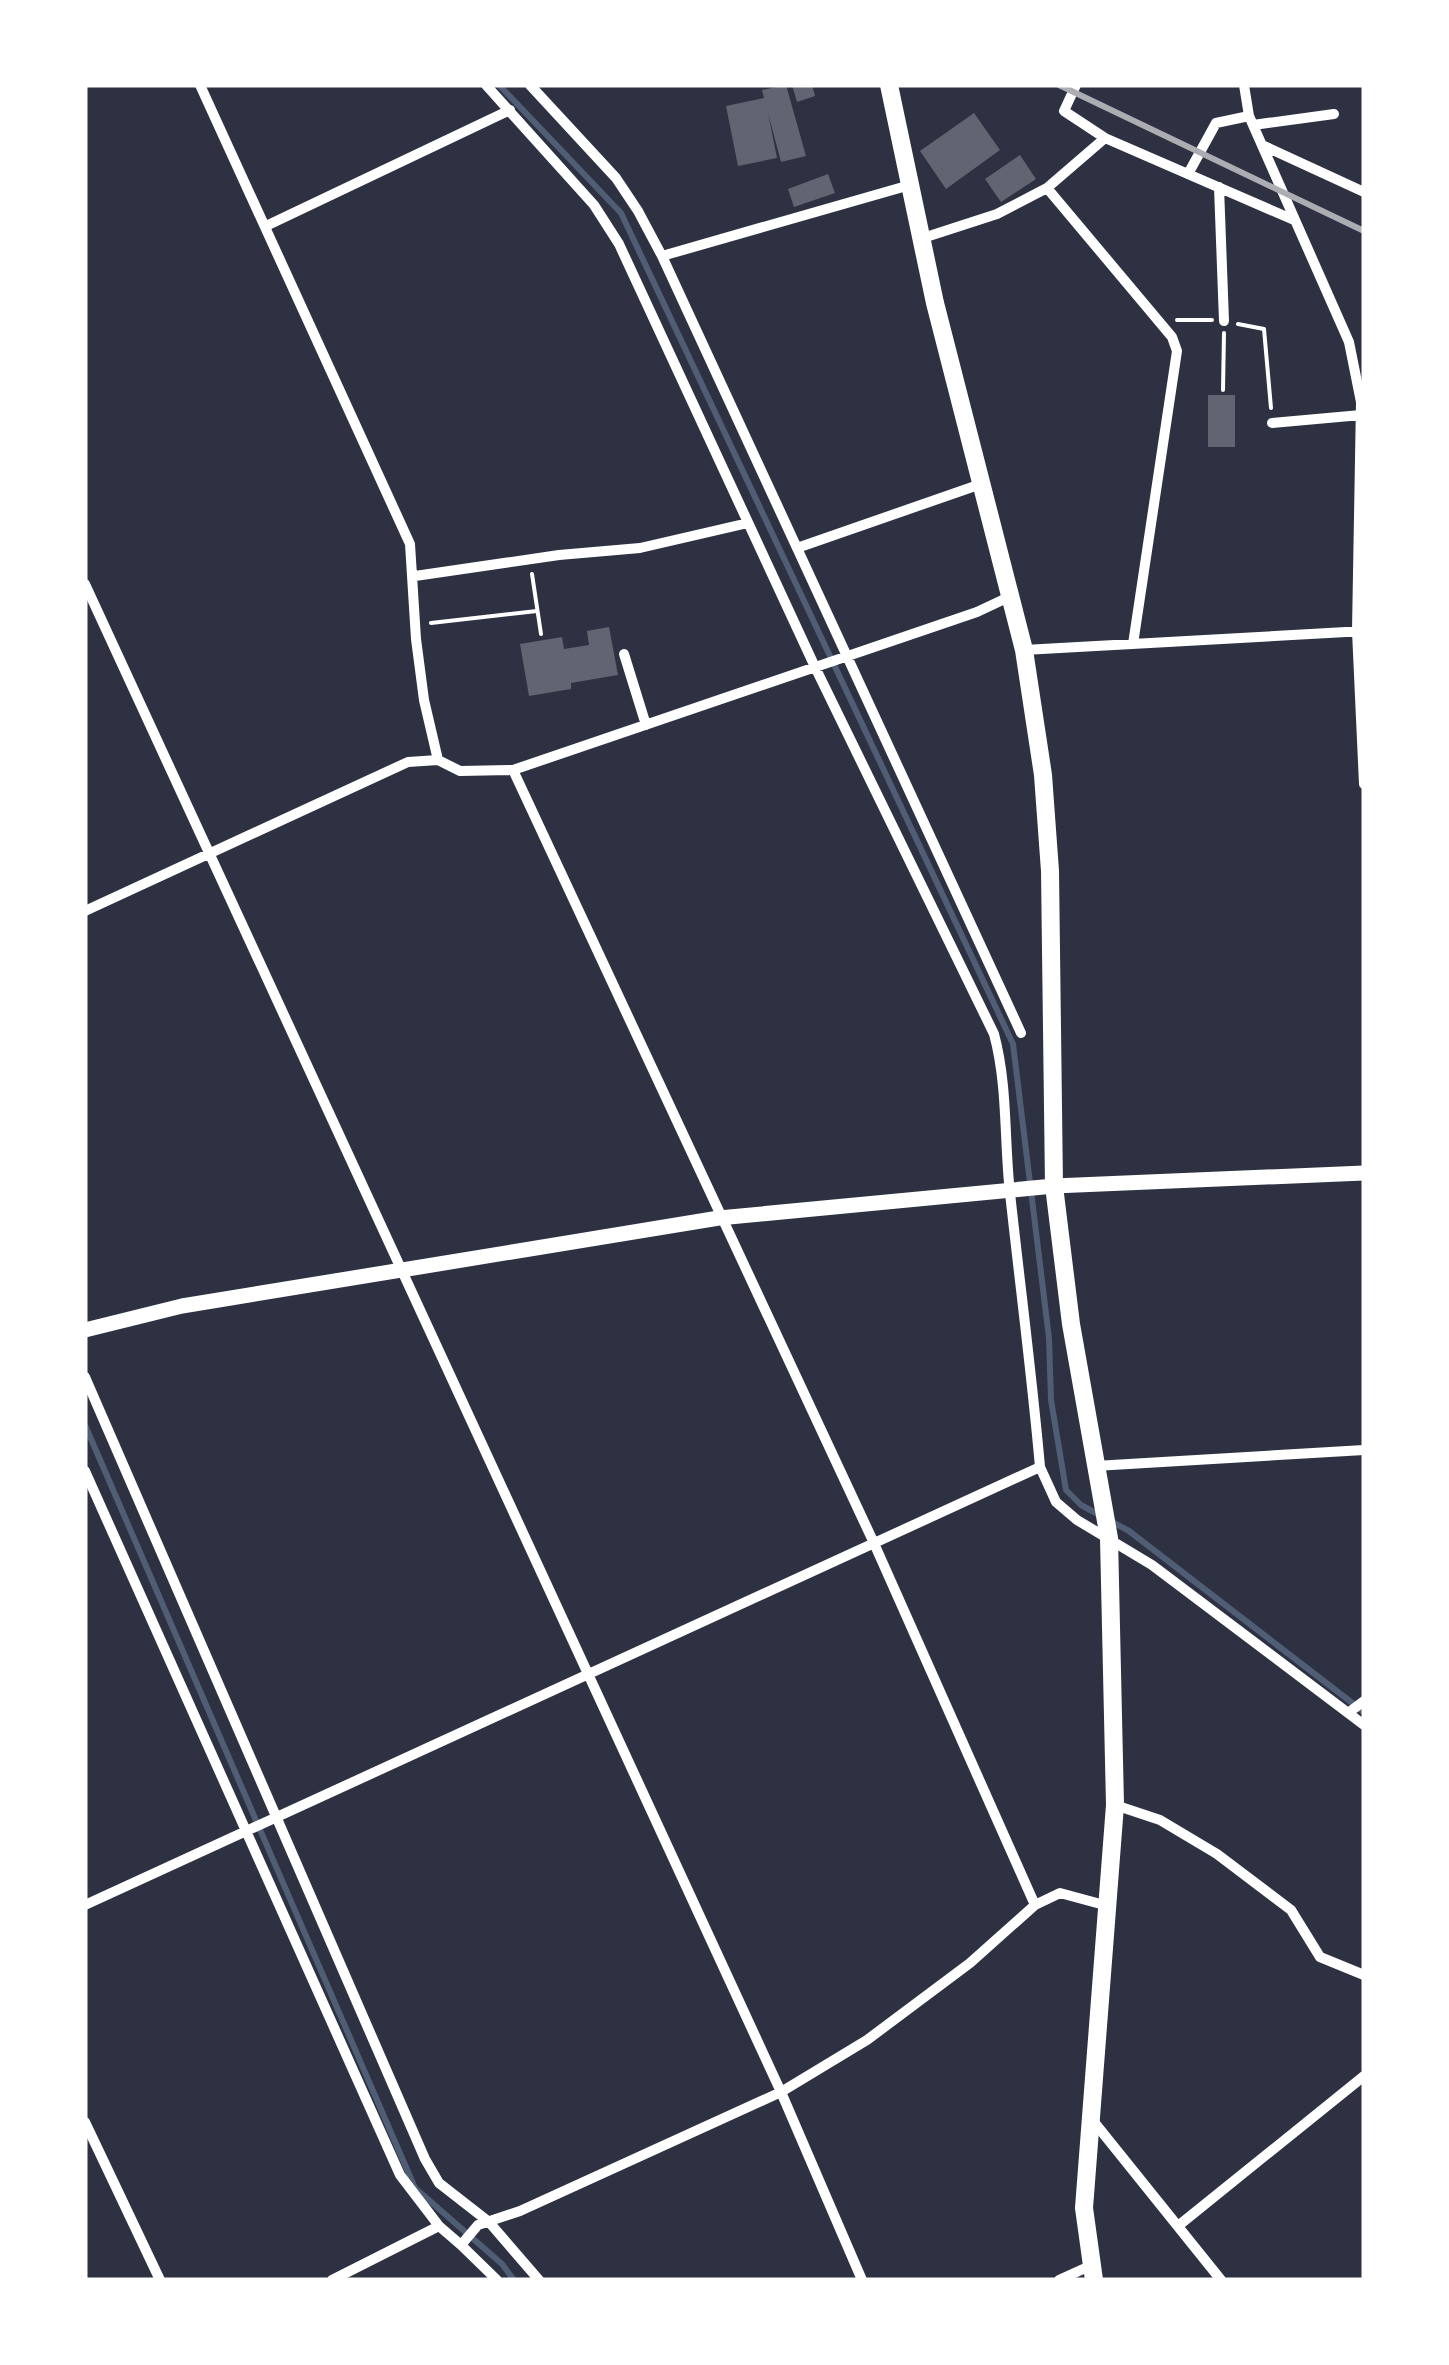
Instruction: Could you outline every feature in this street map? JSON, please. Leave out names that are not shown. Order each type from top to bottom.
[{"type":"main road","points":[[889,85],[943,336],[1024,650],[1044,775],[1050,871],[1054,1186],[1094,1466],[1109,1538],[1116,1805],[1084,2208],[1093,2272]]},
{"type":"street","points":[[200,85],[410,544],[416,639],[438,760]]},
{"type":"street","points":[[486,85],[594,205],[619,244],[815,667],[994,1034],[1002,1064],[1010,1190],[1040,1467],[1056,1502],[1077,1520],[1152,1566],[1364,1726]]},
{"type":"street","points":[[530,85],[616,178],[662,256],[1021,1034]]},
{"type":"street","points":[[1076,85],[1064,111],[1105,138],[1295,221]]},
{"type":"street","points":[[1244,85],[1250,121],[1349,342],[1360,415],[1364,784]]},
{"type":"street","points":[[266,226],[510,110]]},
{"type":"street","points":[[1188,174],[1216,124],[1334,114]]},
{"type":"street","points":[[922,238],[996,214],[1047,188],[1105,138]]},
{"type":"street","points":[[1261,145],[1364,192]]},
{"type":"street","points":[[662,256],[910,185]]},
{"type":"street","points":[[1047,188],[1172,337],[1176,351],[1133,644]]},
{"type":"street","points":[[1219,188],[1224,321]]},
{"type":"street","points":[[1272,423],[1360,415]]},
{"type":"street","points":[[797,548],[981,484]]},
{"type":"street","points":[[414,576],[640,548],[748,523]]},
{"type":"street","points":[[85,584],[781,2092],[862,2280]]},
{"type":"street","points":[[85,910],[408,762],[438,760],[460,771],[512,770],[977,612],[1011,596]]},
{"type":"street","points":[[1024,650],[1360,631]]},
{"type":"street","points":[[624,654],[646,725]]},
{"type":"street","points":[[512,770],[873,1541],[1035,1904]]},
{"type":"street","points":[[85,1330],[182,1306],[719,1218],[1054,1186],[1364,1173]]},
{"type":"street","points":[[85,1378],[425,2159],[439,2183],[539,2280]]},
{"type":"street","points":[[1094,1466],[1364,1450]]},
{"type":"street","points":[[85,1905],[1040,1467]]},
{"type":"street","points":[[85,1472],[400,2174],[439,2226],[464,2243],[497,2280]]},
{"type":"street","points":[[1348,1713],[1364,1701]]},
{"type":"street","points":[[1116,1805],[1160,1820],[1217,1854],[1291,1910],[1320,1957],[1364,1974]]},
{"type":"street","points":[[464,2243],[483,2224],[520,2211],[781,2092],[867,2040],[940,1985],[1035,1904],[1060,1893],[1108,1906]]},
{"type":"street","points":[[1178,2226],[1364,2076]]},
{"type":"street","points":[[1090,2116],[1221,2280]]},
{"type":"street","points":[[85,2122],[160,2280]]},
{"type":"street","points":[[332,2280],[439,2226]]},
{"type":"street","points":[[1059,2280],[1093,2272]]},
{"type":"path","points":[[1165,329],[1180,318],[1264,329],[1272,423]]},
{"type":"path","points":[[1224,321],[1224,390]]},
{"type":"path","points":[[530,560],[540,634]]},
{"type":"path","points":[[432,622],[537,611]]},
{"type":"building","points":[[786,85],[806,156],[781,162],[768,113],[777,158],[738,166],[726,106],[764,98],[762,90]]},
{"type":"building","points":[[792,85],[812,85],[815,96],[797,102]]},
{"type":"building","points":[[974,113],[1000,150],[946,189],[920,151]]},
{"type":"building","points":[[1020,155],[1036,179],[1001,202],[985,179]]},
{"type":"building","points":[[828,174],[835,193],[794,207],[788,189]]},
{"type":"building","points":[[1208,395],[1235,395],[1235,447],[1208,447]]},
{"type":"building","points":[[609,627],[618,675],[571,683],[571,689],[529,696],[520,644],[562,637],[564,649],[589,645],[587,631]]},
{"type":"waterway","points":[[499,85],[621,213],[1013,1044],[1049,1338],[1051,1400],[1066,1490],[1081,1505],[1129,1531],[1364,1712]]},
{"type":"waterway","points":[[85,1425],[415,2188],[502,2264],[514,2280]]},
{"type":"railway","points":[[1059,85],[1364,231]]}]
